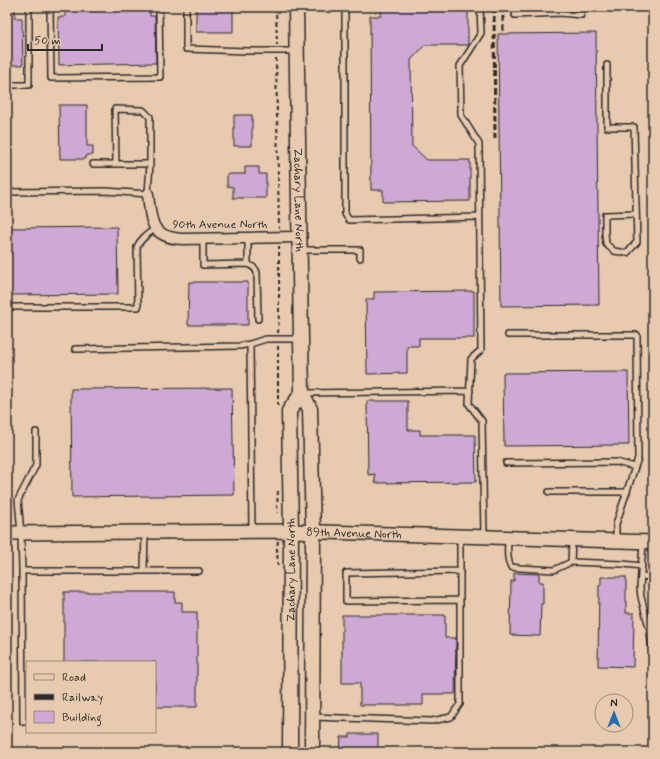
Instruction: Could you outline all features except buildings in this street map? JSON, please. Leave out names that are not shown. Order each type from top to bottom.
[{"type":"main road","name":"Zachary Lane North","points":[[296,7],[302,393],[310,409],[313,532],[312,752]]},
{"type":"main road","name":"Zachary Lane North","points":[[290,752],[291,531],[289,411],[302,393]]},
{"type":"street","name":"90th Avenue North","points":[[148,194],[153,224],[164,236],[182,239],[248,238],[299,244]]},
{"type":"street","name":"89th Avenue North","points":[[7,533],[291,531],[648,542]]},
{"type":"lane","points":[[7,85],[29,86],[29,7]]},
{"type":"lane","points":[[50,7],[51,78],[160,77],[159,7]]},
{"type":"lane","points":[[186,7],[186,49],[297,51]]},
{"type":"lane","points":[[345,7],[345,214],[349,220],[480,217]]},
{"type":"lane","points":[[480,7],[482,33],[460,66],[461,115],[479,144],[481,350],[471,359],[469,404],[482,421],[484,537]]},
{"type":"lane","points":[[560,7],[561,13]]},
{"type":"lane","points":[[515,15],[561,13],[580,15],[580,7]]},
{"type":"lane","points":[[607,65],[607,127],[634,127],[637,242],[627,252],[614,251],[606,244],[604,233],[605,215],[636,214]]},
{"type":"lane","points":[[7,192],[106,190],[148,194],[150,164],[150,117],[143,110],[115,109],[116,164]]},
{"type":"lane","points":[[93,164],[150,164]]},
{"type":"lane","points":[[7,307],[138,307],[137,248],[143,238],[156,228]]},
{"type":"lane","points":[[203,238],[203,265],[248,264],[256,270],[258,319]]},
{"type":"lane","points":[[248,238],[248,264]]},
{"type":"lane","points":[[299,244],[360,250],[360,258]]},
{"type":"lane","points":[[508,336],[637,335],[638,458],[616,524],[616,541]]},
{"type":"lane","points":[[75,349],[240,346],[266,339],[301,339]]},
{"type":"lane","points":[[250,344],[252,531]]},
{"type":"lane","points":[[302,393],[470,391]]},
{"type":"lane","points":[[26,722],[23,722],[22,571],[18,500],[36,465],[36,432]]},
{"type":"lane","points":[[506,463],[616,462],[635,467]]},
{"type":"lane","points":[[549,492],[626,492]]},
{"type":"lane","points":[[144,571],[145,532]]},
{"type":"lane","points":[[312,717],[432,721],[451,717],[460,704],[460,536]]},
{"type":"lane","points":[[508,537],[508,559],[511,567],[554,570],[572,562],[642,566]]},
{"type":"lane","points":[[572,540],[572,562]]},
{"type":"lane","points":[[648,542],[642,566],[640,588],[650,631],[653,658]]},
{"type":"lane","points":[[22,571],[199,571]]},
{"type":"lane","points":[[460,571],[346,573],[346,601],[460,600]]},
{"type":"lane","points":[[641,576],[653,577]]},
{"type":"path","points":[[276,7],[279,223]]},
{"type":"path","points":[[278,408],[279,251]]},
{"type":"path","points":[[278,484],[278,513]]},
{"type":"railway","points":[[494,7],[495,139]]},
{"type":"railway","points":[[503,7],[503,34]]}]
